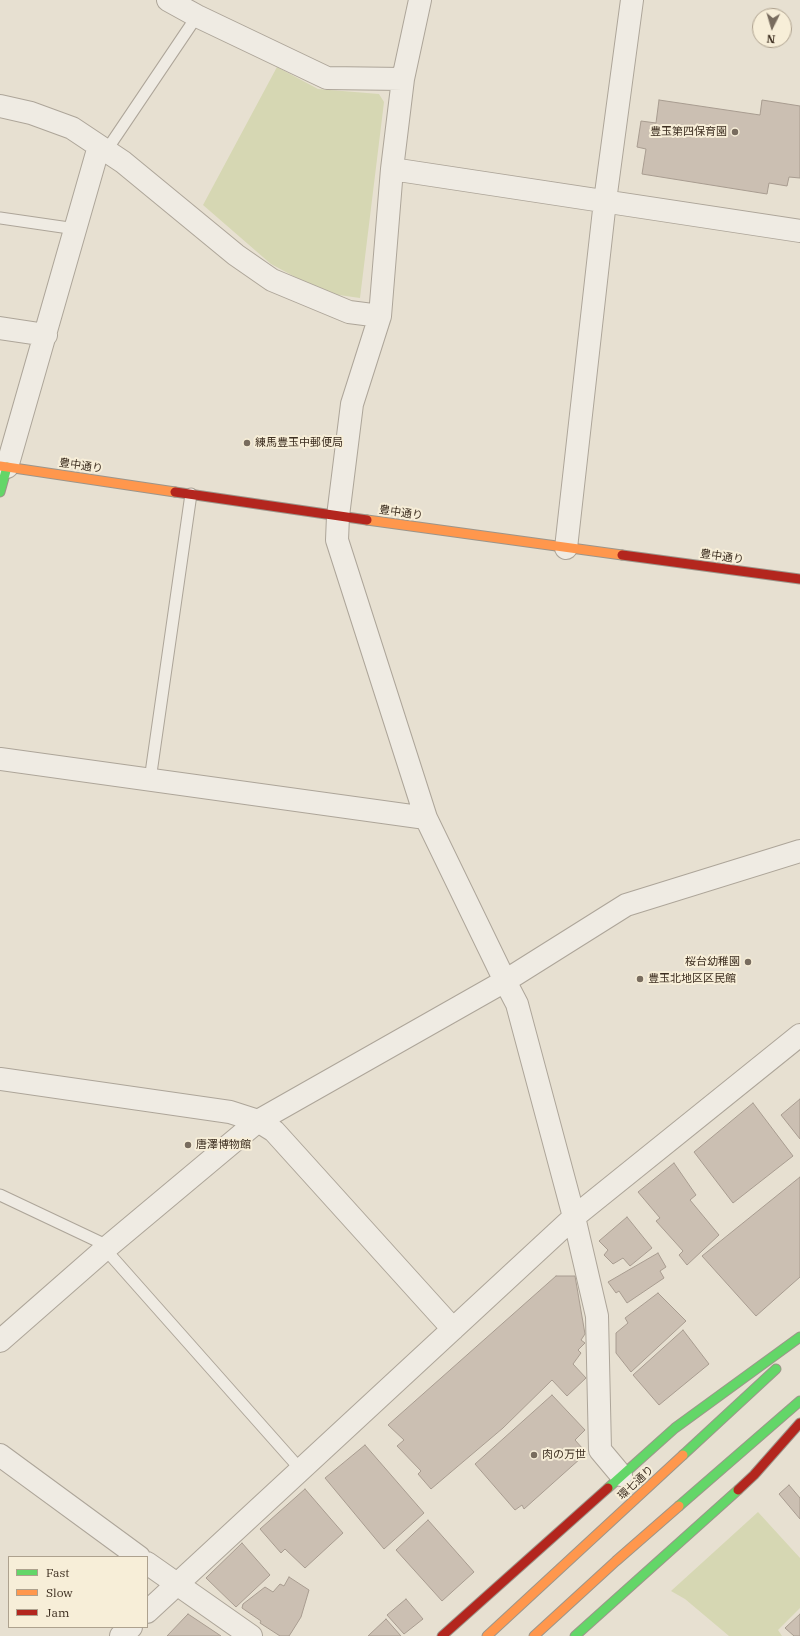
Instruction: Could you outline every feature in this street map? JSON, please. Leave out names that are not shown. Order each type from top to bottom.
[{"type":"main road","name":"豊中通り","points":[[4,466],[338,516],[800,579]]},
{"type":"main road","points":[[0,492],[4,466]]},
{"type":"main road","points":[[442,1636],[675,1428],[800,1338]]},
{"type":"main road","name":"環七通り","points":[[487,1636],[800,1347]]},
{"type":"main road","points":[[534,1636],[616,1561],[798,1413]]},
{"type":"main road","points":[[575,1636],[754,1475],[798,1413]]},
{"type":"street","points":[[420,0],[403,79],[392,169],[380,316],[352,404],[338,516],[337,540],[426,818],[517,1004],[574,1217],[597,1316],[600,1450],[621,1475]]},
{"type":"street","points":[[566,548],[605,201],[632,0]]},
{"type":"street","points":[[183,6],[327,78],[403,79]]},
{"type":"street","points":[[0,106],[31,113],[72,128],[123,162],[236,255],[272,280],[349,312],[380,316]]},
{"type":"street","points":[[4,466],[46,334],[76,229],[103,149]]},
{"type":"street","points":[[392,169],[800,231]]},
{"type":"street","points":[[0,328],[46,334]]},
{"type":"street","points":[[0,759],[426,818]]},
{"type":"street","points":[[0,1341],[107,1248],[258,1121],[505,981],[626,905],[800,851]]},
{"type":"street","points":[[148,1611],[574,1217],[800,1035]]},
{"type":"street","points":[[0,1079],[230,1112],[258,1121],[274,1131],[453,1329]]},
{"type":"street","points":[[0,1454],[138,1556]]},
{"type":"street","points":[[148,1564],[251,1636]]},
{"type":"street","points":[[121,1636],[130,1628]]},
{"type":"lane","points":[[103,149],[183,6]]},
{"type":"lane","points":[[0,218],[76,229]]},
{"type":"lane","points":[[150,780],[191,494]]},
{"type":"lane","points":[[0,1195],[107,1248],[301,1470]]},
{"type":"green space","points":[[277,67],[318,89],[379,94],[384,102],[360,298],[325,293],[271,264],[203,205]]},
{"type":"green space","points":[[758,1512],[800,1558],[800,1608],[778,1630],[782,1636],[729,1636],[685,1599],[671,1591]]},
{"type":"building","points":[[659,100],[760,115],[762,100],[800,106],[800,178],[789,177],[787,186],[769,183],[767,194],[642,174],[646,149],[637,147],[641,121],[656,123]]},
{"type":"building","points":[[800,1099],[800,1139],[781,1115]]},
{"type":"building","points":[[753,1103],[793,1156],[733,1203],[694,1152]]},
{"type":"building","points":[[674,1163],[696,1195],[690,1200],[719,1235],[687,1265],[679,1255],[683,1251],[656,1221],[660,1218],[638,1192]]},
{"type":"building","points":[[800,1177],[800,1277],[756,1316],[702,1256]]},
{"type":"building","points":[[627,1217],[652,1248],[630,1266],[623,1258],[613,1264],[604,1255],[608,1250],[599,1241]]},
{"type":"building","points":[[658,1253],[666,1267],[660,1271],[664,1278],[627,1303],[619,1291],[616,1293],[608,1282]]},
{"type":"building","points":[[556,1276],[575,1276],[585,1334],[581,1340],[585,1343],[578,1350],[581,1353],[573,1364],[586,1378],[567,1396],[552,1380],[503,1428],[431,1489],[418,1474],[421,1471],[397,1446],[404,1440],[388,1425]]},
{"type":"building","points":[[658,1293],[686,1321],[631,1372],[616,1353],[616,1333],[628,1323],[625,1318]]},
{"type":"building","points":[[683,1330],[709,1364],[659,1405],[633,1375]]},
{"type":"building","points":[[552,1395],[585,1430],[575,1440],[583,1449],[578,1454],[581,1458],[524,1509],[522,1505],[515,1510],[475,1464]]},
{"type":"building","points":[[365,1445],[424,1513],[384,1549],[325,1478]]},
{"type":"building","points":[[789,1485],[800,1498],[800,1519],[779,1494]]},
{"type":"building","points":[[305,1489],[343,1533],[305,1568],[285,1549],[281,1553],[260,1529]]},
{"type":"building","points":[[428,1520],[474,1572],[442,1601],[396,1550]]},
{"type":"building","points":[[242,1543],[270,1575],[236,1607],[206,1578]]},
{"type":"building","points":[[289,1577],[309,1590],[301,1617],[291,1633],[289,1636],[280,1636],[260,1623],[261,1621],[242,1608],[243,1604],[265,1587],[273,1592],[280,1584],[284,1586]]},
{"type":"building","points":[[406,1599],[423,1619],[404,1634],[387,1615]]},
{"type":"building","points":[[188,1614],[221,1636],[167,1636]]},
{"type":"building","points":[[800,1614],[800,1636],[794,1636],[785,1628]]},
{"type":"building","points":[[386,1619],[401,1636],[368,1636]]},
{"type":"traffic: fast","points":[[0,492],[7,467]]},
{"type":"traffic: fast","points":[[608,1488],[675,1428],[800,1337]]},
{"type":"traffic: fast","points":[[683,1455],[776,1369]]},
{"type":"traffic: fast","points":[[679,1506],[800,1401]]},
{"type":"traffic: fast","points":[[575,1636],[738,1490]]},
{"type":"traffic: slow","points":[[0,466],[175,492]]},
{"type":"traffic: slow","points":[[367,520],[622,555]]},
{"type":"traffic: slow","points":[[487,1636],[683,1455]]},
{"type":"traffic: slow","points":[[534,1636],[679,1506]]},
{"type":"traffic: jam","points":[[175,492],[367,520]]},
{"type":"traffic: jam","points":[[622,555],[800,579]]},
{"type":"traffic: jam","points":[[738,1490],[754,1475],[800,1423]]},
{"type":"traffic: jam","points":[[442,1636],[608,1488]]},
{"type":"place","name":"豊玉第四保育園","points":[[735,132]]},
{"type":"place","name":"練馬豊玉中郵便局","points":[[247,443]]},
{"type":"place","name":"桜台幼稚園","points":[[748,962]]},
{"type":"place","name":"豊玉北地区区民館","points":[[640,979]]},
{"type":"place","name":"唐澤博物館","points":[[188,1145]]},
{"type":"place","name":"肉の万世","points":[[534,1455]]}]
